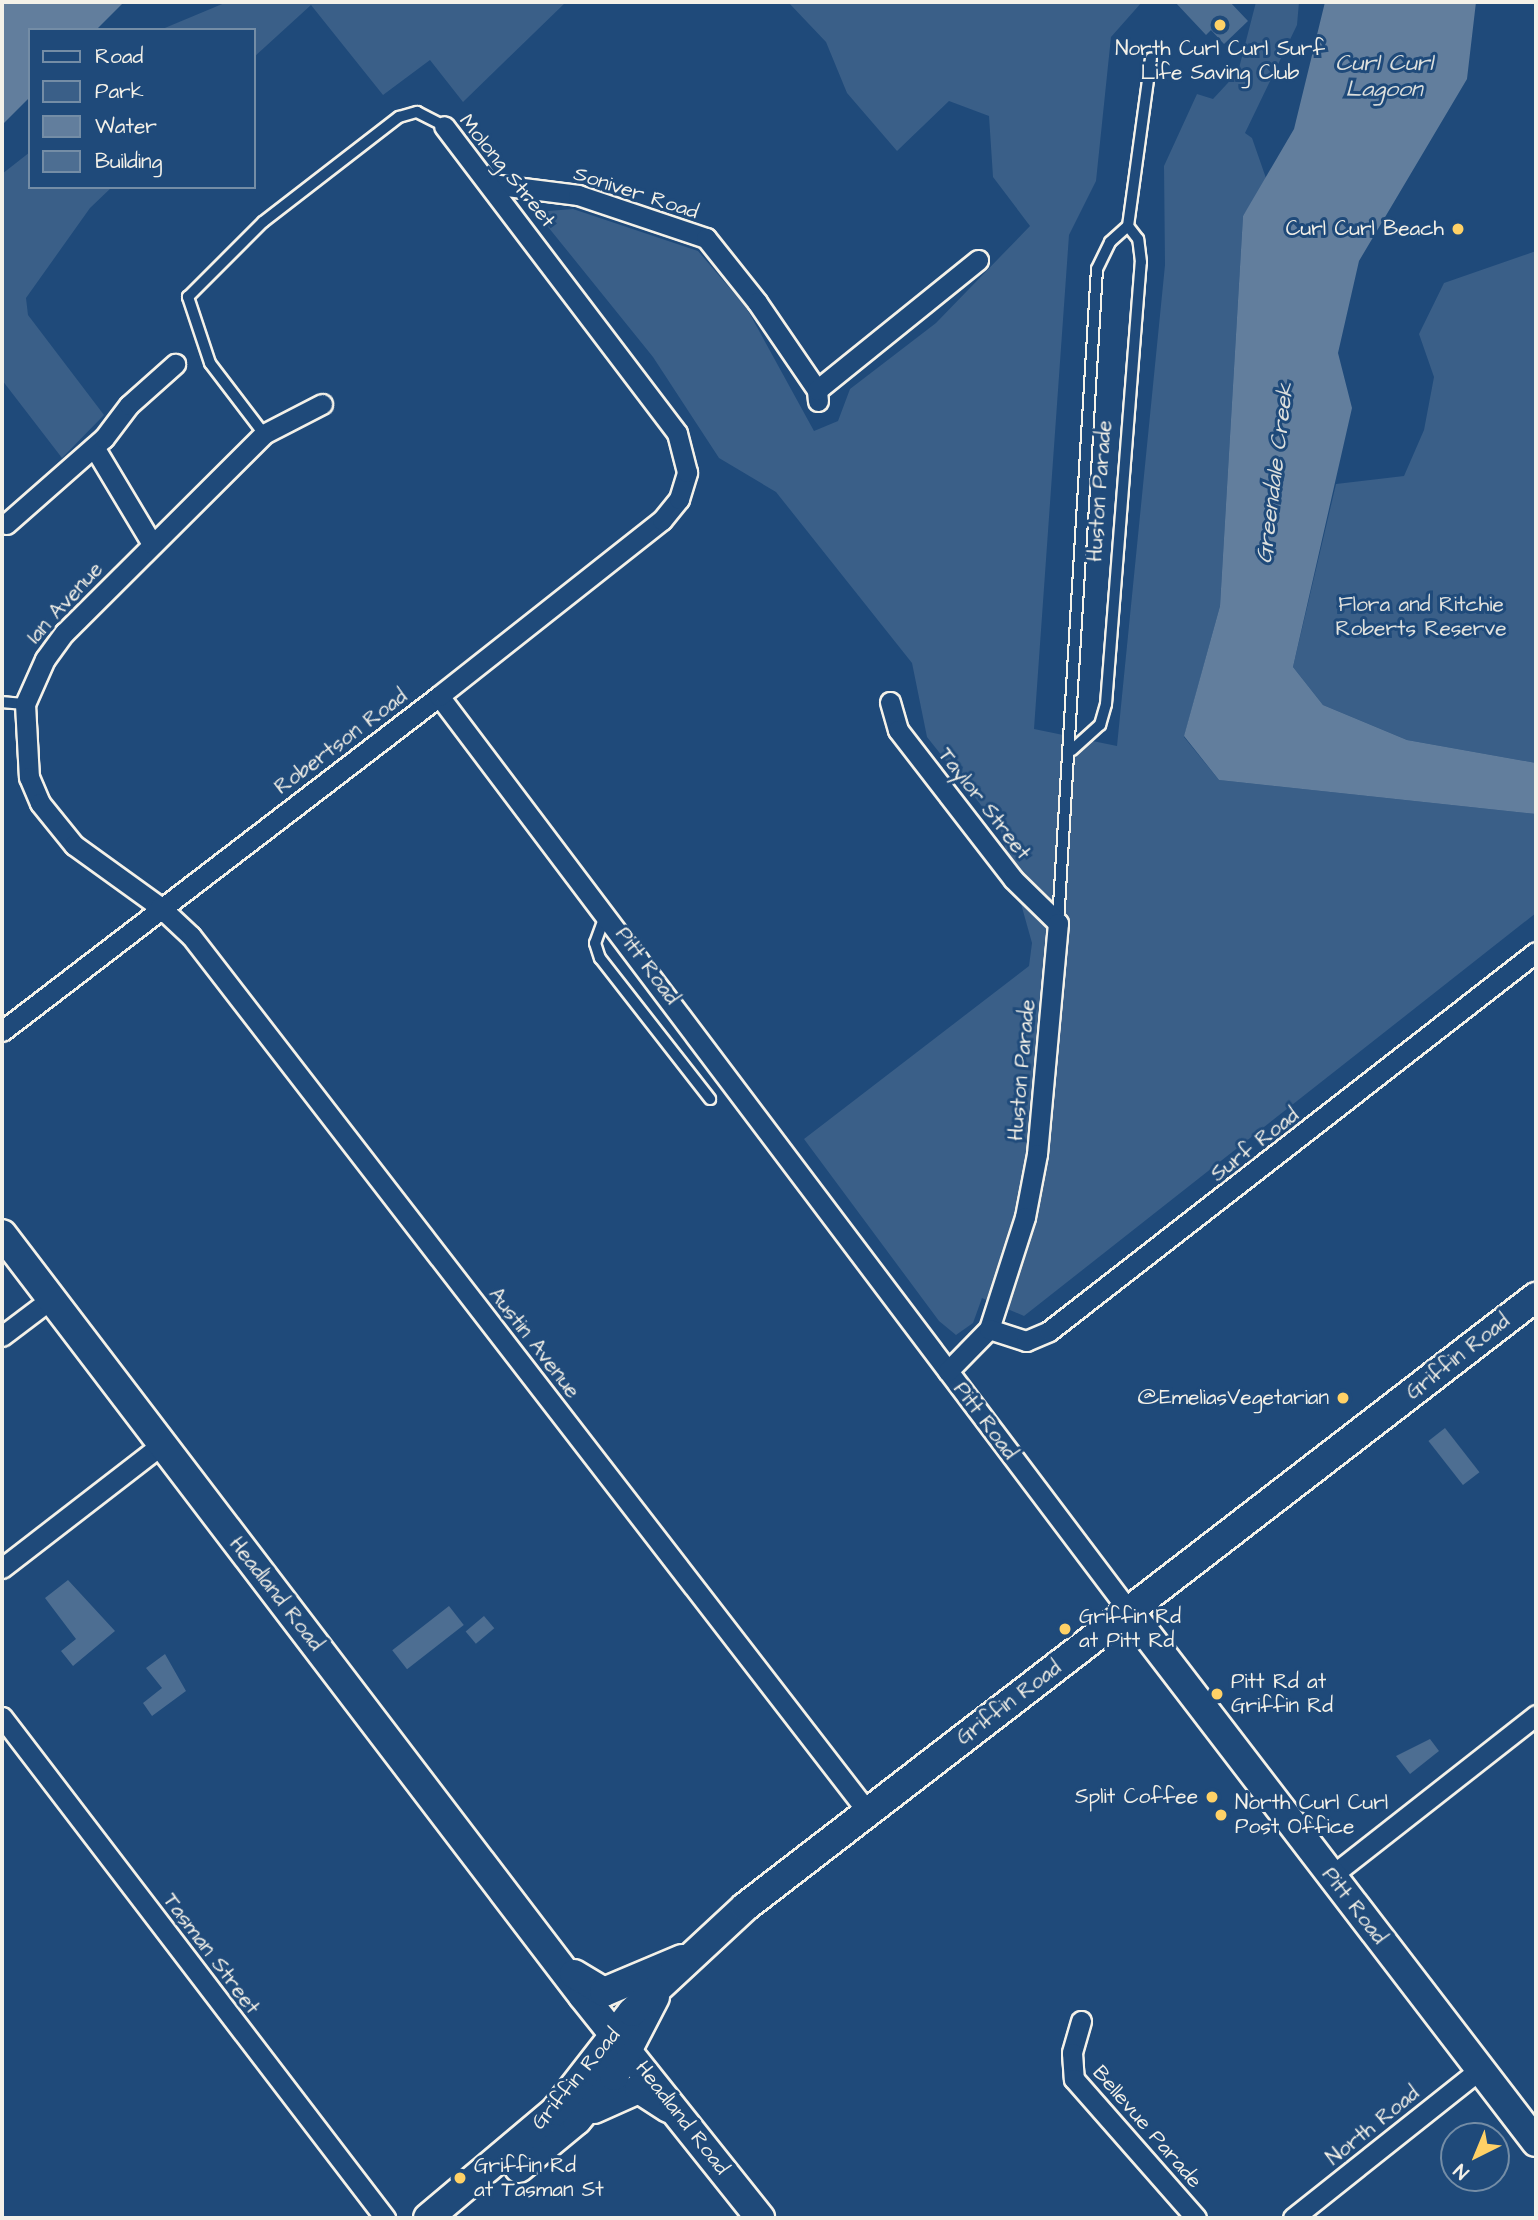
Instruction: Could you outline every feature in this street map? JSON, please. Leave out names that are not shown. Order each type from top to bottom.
[{"type":"main road","name":"Headland Road","points":[[2,1234],[161,1445],[760,2218]]},
{"type":"main road","name":"Griffin Road","points":[[440,2217],[577,2120],[657,1992],[692,1954],[867,1811],[1536,1297]]},
{"type":"main road","name":"Pitt Road","points":[[1129,1611],[1535,2138]]},
{"type":"main road","name":"Headland Road","points":[[553,1952],[587,1985],[604,1992],[692,1954]]},
{"type":"main road","name":"Griffin Road","points":[[440,2217],[555,2111],[623,2043]]},
{"type":"main road","points":[[577,2120],[621,2093],[639,2090],[689,2125]]},
{"type":"street","name":"Molong Street","points":[[444,126],[491,184],[677,433],[687,472]]},
{"type":"street","name":"Soniver Road","points":[[491,184],[578,195],[706,239],[817,396],[978,260]]},
{"type":"street","points":[[6,524],[94,447],[175,364]]},
{"type":"street","name":"Ian Avenue","points":[[160,907],[74,845],[51,819],[29,777],[24,704],[45,659],[64,634],[152,544],[264,434],[322,404]]},
{"type":"street","points":[[94,447],[152,544]]},
{"type":"street","name":"Robertson Road","points":[[2,1031],[160,907],[439,696],[662,520],[679,499],[687,472]]},
{"type":"street","name":"Pitt Road","points":[[439,696],[607,912],[1129,1611]]},
{"type":"street","name":"Taylor Street","points":[[890,702],[898,730],[1013,879],[1058,923]]},
{"type":"street","name":"Austin Avenue","points":[[160,907],[191,936],[867,1811]]},
{"type":"street","name":"Huston Parade","points":[[948,1371],[989,1329],[1032,1187],[1058,923]]},
{"type":"street","name":"Surf Road","points":[[989,1329],[1026,1341],[1058,1325],[1536,952]]},
{"type":"street","points":[[2,1336],[51,1299]]},
{"type":"street","points":[[2,1568],[161,1445]]},
{"type":"street","points":[[1331,1876],[1536,1715]]},
{"type":"street","name":"Tasman Street","points":[[2,1717],[385,2218]]},
{"type":"street","name":"Bellevue Parade","points":[[1081,2021],[1072,2053],[1074,2079],[1196,2218]]},
{"type":"street","name":"North Road","points":[[1293,2218],[1480,2069]]},
{"type":"lane","name":"Huston Parade","points":[[1058,923],[1072,750],[1066,726],[1097,269],[1110,242],[1128,226],[1151,60]]},
{"type":"lane","name":"Molong Street","points":[[264,434],[210,363],[188,298],[263,222],[399,117],[417,112],[444,126]]},
{"type":"lane","name":"Huston Parade","points":[[1072,750],[1100,725],[1106,704],[1141,262],[1138,239],[1128,226]]},
{"type":"lane","points":[[2,702],[24,704]]},
{"type":"lane","points":[[607,912],[595,943],[600,958],[710,1099]]},
{"type":"green space","points":[[227,2],[566,2],[463,102],[430,60],[383,95],[311,5],[256,55],[256,28],[165,28]]},
{"type":"green space","points":[[788,2],[1142,2],[1111,37],[1096,181],[1069,235],[1034,729],[1117,746],[1165,265],[1164,166],[1197,94],[1213,99],[1238,72],[1256,2],[1299,2],[1297,25],[1245,133],[1252,138],[1267,181],[1243,216],[1220,606],[1184,737],[1219,780],[1536,814],[1536,913],[1024,1316],[982,1298],[973,1323],[956,1335],[939,1321],[804,1139],[1029,966],[1032,943],[1000,829],[927,737],[912,663],[776,492],[719,458],[653,357],[536,212],[573,209],[698,251],[746,307],[814,431],[838,421],[850,389],[936,323],[1030,226],[993,177],[989,116],[949,101],[897,151],[847,93],[826,42]]},
{"type":"green space","points":[[28,154],[28,189],[110,189],[90,208],[26,298],[28,315],[104,415],[62,458],[2,380],[2,174]]},
{"type":"green space","name":"Flora and Ritchie Roberts Reserve","points":[[1536,251],[1536,763],[1407,740],[1323,705],[1293,667],[1336,484],[1404,476],[1424,430],[1434,377],[1419,334],[1444,283]]},
{"type":"water","points":[[2,2],[124,2],[98,28],[28,28],[28,99],[2,125]]},
{"type":"water","name":"Curl Curl Lagoon","points":[[1325,2],[1476,2],[1467,79],[1359,261],[1338,353],[1352,408],[1293,667],[1323,705],[1407,740],[1536,763],[1536,814],[1219,780],[1184,736],[1220,606],[1243,216],[1294,129]]},
{"type":"building","name":"North Curl Curl Surf Life Saving Club","points":[[1175,2],[1230,2],[1248,21],[1224,44],[1211,30],[1206,35]]},
{"type":"building","points":[[1445,1428],[1479,1472],[1463,1485],[1428,1441]]},
{"type":"building","points":[[68,1580],[115,1631],[73,1666],[61,1651],[76,1639],[45,1598]]},
{"type":"building","points":[[449,1606],[464,1625],[407,1669],[392,1650]]},
{"type":"building","points":[[484,1616],[494,1628],[476,1644],[466,1631]]},
{"type":"building","points":[[165,1654],[186,1691],[152,1716],[143,1703],[162,1688],[146,1668]]},
{"type":"building","points":[[1430,1739],[1439,1751],[1410,1774],[1396,1756]]},
{"type":"place","name":"North Curl Curl Surf Life Saving Club","points":[[1220,25]]},
{"type":"place","name":"Curl Curl Beach","points":[[1458,229]]},
{"type":"place","name":"@EmeliasVegetarian","points":[[1343,1398]]},
{"type":"place","name":"Griffin Rd at Pitt Rd","points":[[1065,1629]]},
{"type":"place","name":"Pitt Rd at Griffin Rd","points":[[1217,1694]]},
{"type":"place","name":"Split Coffee","points":[[1212,1797]]},
{"type":"place","name":"North Curl Curl Post Office","points":[[1221,1815]]},
{"type":"place","name":"Griffin Rd at Tasman St","points":[[460,2178]]},
{"type":"water label","name":"Greendale Creek","points":[[1275,473]]}]
